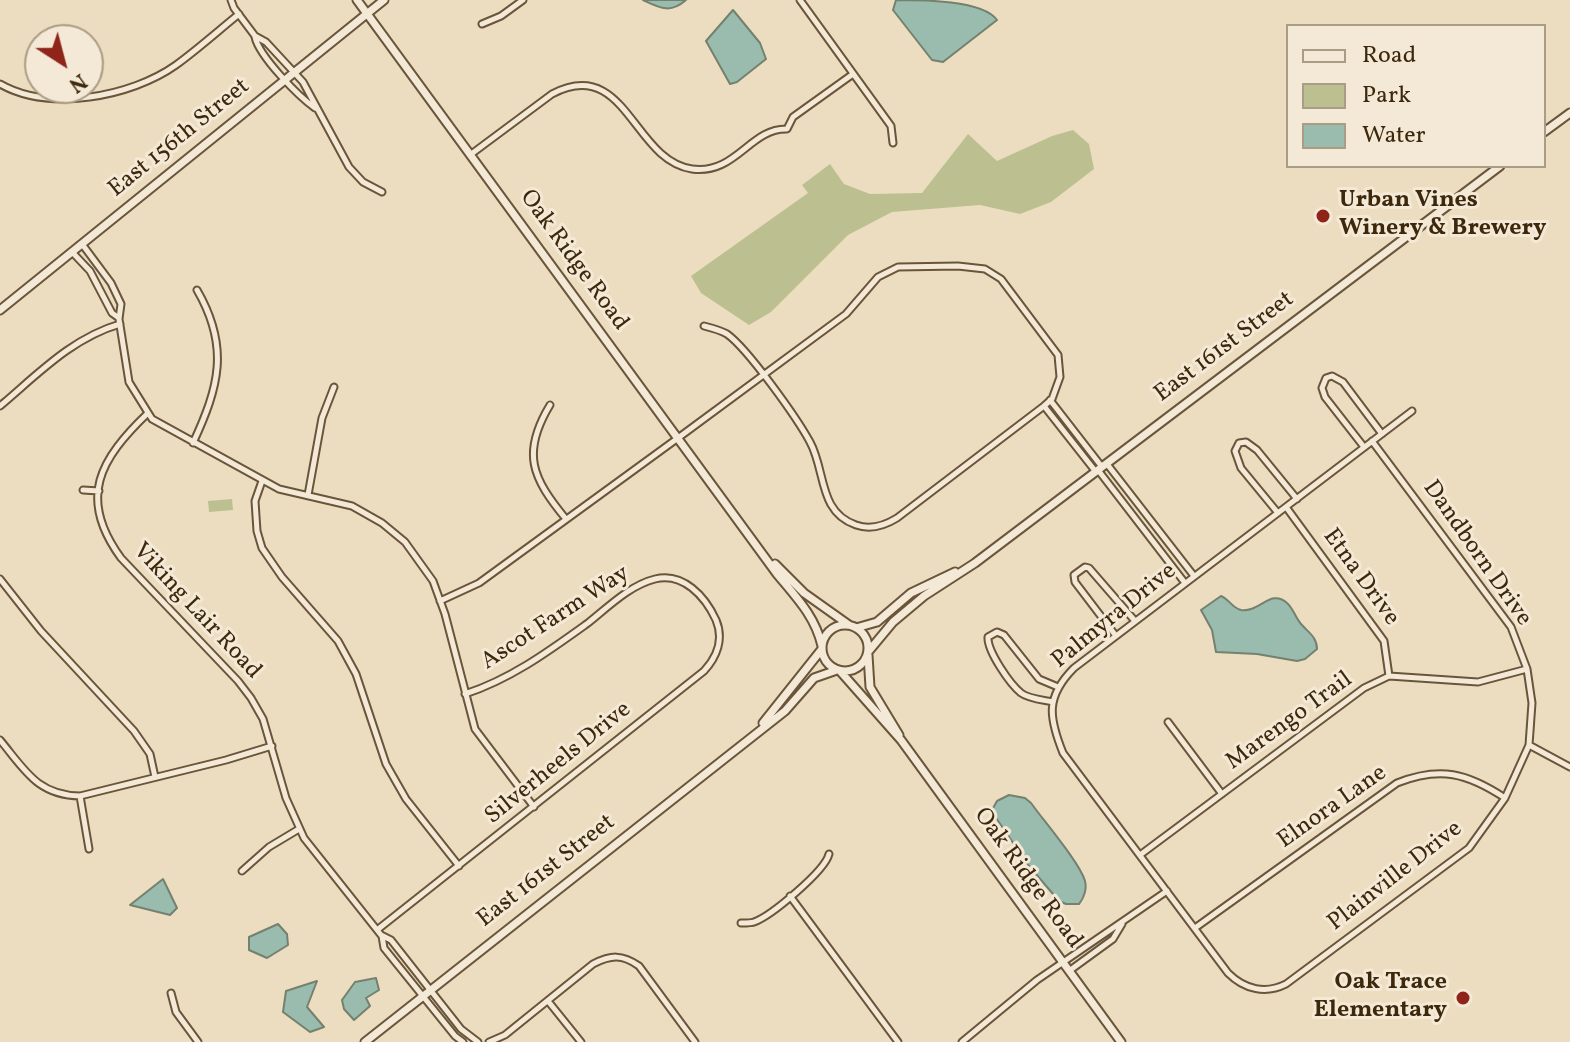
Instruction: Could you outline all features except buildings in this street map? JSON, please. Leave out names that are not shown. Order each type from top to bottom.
[{"type":"street","points":[[231,0],[255,36],[266,42],[295,72],[313,97],[315,108]]},
{"type":"street","name":"Oak Ridge Road","points":[[357,0],[814,621],[822,647]]},
{"type":"street","name":"East 156th Street","points":[[0,310],[384,0]]},
{"type":"street","points":[[482,24],[501,16],[523,0]]},
{"type":"street","points":[[800,0],[891,126],[893,143]]},
{"type":"street","points":[[0,84],[27,96],[47,99],[123,90],[174,66],[239,14]]},
{"type":"street","points":[[255,36],[257,47],[315,108],[349,167],[363,182],[382,192]]},
{"type":"street","points":[[470,155],[552,94],[574,86],[596,88],[612,95],[657,151],[669,161],[686,168],[703,170],[718,167],[773,130],[787,129],[793,117],[853,74]]},
{"type":"street","points":[[1546,131],[1570,113]]},
{"type":"street","name":"East 161st Street","points":[[868,653],[903,613],[975,563],[1497,168]]},
{"type":"street","points":[[82,244],[111,283],[121,304],[120,321],[129,382],[152,419],[279,489],[352,506],[382,523],[405,542],[433,581],[475,729],[534,807]]},
{"type":"street","points":[[72,252],[95,278],[112,313],[120,321]]},
{"type":"street","points":[[440,601],[479,583],[678,438],[762,375],[846,314],[878,277],[898,267],[985,269],[1001,279],[1058,355],[1060,377],[1044,406],[897,518],[887,524],[861,527],[842,517],[828,503],[813,446],[762,375],[740,345],[724,332],[704,326]]},
{"type":"street","points":[[193,443],[212,400],[217,373],[213,324],[197,290]]},
{"type":"street","points":[[0,406],[72,345],[120,321]]},
{"type":"street","points":[[1364,447],[1325,397],[1322,388],[1326,378],[1332,376],[1343,382],[1382,434]]},
{"type":"street","points":[[308,495],[322,418],[334,387]]},
{"type":"street","points":[[1050,400],[1185,583]]},
{"type":"street","points":[[550,405],[536,427],[533,450],[536,473],[546,495],[566,519]]},
{"type":"street","points":[[1044,406],[1194,576]]},
{"type":"street","name":"Palmyra Drive","points":[[1246,986],[1231,976],[1063,753],[1052,727],[1053,702],[1058,687],[1074,668],[1412,411]]},
{"type":"street","name":"Viking Lair Road","points":[[148,413],[122,438],[100,475],[105,535],[238,681],[263,719],[286,798],[299,829],[379,933],[391,940],[461,1029],[478,1042]]},
{"type":"street","name":"Dandborn Drive","points":[[1372,441],[1511,627],[1527,669],[1532,703],[1529,745]]},
{"type":"street","points":[[1278,513],[1241,468],[1235,451],[1239,443],[1246,442],[1257,450],[1297,499]]},
{"type":"street","points":[[262,481],[255,501],[257,531],[262,548],[282,577],[338,641],[366,699],[386,764],[406,799],[459,866]]},
{"type":"street","points":[[83,490],[99,491]]},
{"type":"street","name":"Etna Drive","points":[[1286,507],[1384,641],[1389,676]]},
{"type":"street","name":"Oak Ridge Road","points":[[757,545],[804,593],[853,626]]},
{"type":"street","name":"East 161st Street","points":[[853,626],[877,622],[911,593],[975,563]]},
{"type":"street","points":[[1116,636],[1075,582],[1076,571],[1089,568],[1135,621]]},
{"type":"street","points":[[0,579],[41,631],[134,731],[150,754],[155,777]]},
{"type":"street","name":"Ascot Farm Way","points":[[465,694],[525,667],[625,594],[654,579],[683,582],[706,604]]},
{"type":"street","name":"Silverheels Drive","points":[[379,933],[712,663],[720,637],[715,617],[706,604]]},
{"type":"street","points":[[853,626],[867,639],[868,653],[860,667],[838,671],[825,661],[822,647],[828,632],[834,628],[853,626]]},
{"type":"street","points":[[1053,702],[1021,693],[988,648],[988,637],[997,632],[1004,635],[1039,679],[1058,687]]},
{"type":"street","name":"East 161st Street","points":[[754,734],[822,647]]},
{"type":"street","name":"Oak Ridge Road","points":[[868,653],[870,687],[901,740]]},
{"type":"street","name":"Marengo Trail","points":[[1140,855],[1364,688],[1389,676],[1478,682],[1527,669]]},
{"type":"street","name":"Oak Ridge Road","points":[[838,671],[901,740],[1121,1042]]},
{"type":"street","name":"East 161st Street","points":[[365,1042],[785,711],[814,678],[838,671]]},
{"type":"street","points":[[1168,722],[1222,794]]},
{"type":"street","points":[[0,740],[38,784],[60,796],[80,796],[272,746]]},
{"type":"street","points":[[1529,745],[1570,767]]},
{"type":"street","name":"Plainville Drive","points":[[1246,986],[1265,991],[1286,984],[1469,848],[1505,798],[1529,745]]},
{"type":"street","name":"Elnora Lane","points":[[1195,928],[1397,783],[1423,775],[1463,776],[1480,781],[1505,798]]},
{"type":"street","points":[[80,796],[89,849]]},
{"type":"street","points":[[242,871],[269,847],[299,829]]},
{"type":"street","points":[[741,923],[753,923],[790,896],[822,868],[829,854]]},
{"type":"street","points":[[962,1042],[1063,963],[1167,891]]},
{"type":"street","points":[[790,896],[898,1042]]},
{"type":"street","points":[[1069,971],[1113,939],[1122,924]]},
{"type":"street","points":[[379,933],[384,948],[422,997],[463,1042]]},
{"type":"street","points":[[489,1042],[505,1035],[609,956],[628,958],[639,966],[695,1042]]},
{"type":"street","points":[[171,993],[176,1012],[198,1042]]},
{"type":"street","points":[[548,1001],[581,1042]]},
{"type":"green space","points":[[1073,130],[1089,144],[1094,169],[1051,202],[1020,214],[980,205],[892,212],[848,235],[771,312],[749,325],[701,293],[691,276],[808,193],[802,185],[830,164],[844,184],[870,194],[922,193],[968,134],[997,161]]},
{"type":"green space","points":[[232,499],[233,510],[209,512],[208,501]]},
{"type":"water","points":[[643,0],[686,0],[670,8]]},
{"type":"water","points":[[896,0],[966,5],[990,13],[997,20],[943,62],[932,60],[893,10]]},
{"type":"water","points":[[733,10],[760,43],[766,59],[730,84],[706,41]]},
{"type":"water","points":[[1221,596],[1241,610],[1254,608],[1270,599],[1281,599],[1314,638],[1317,649],[1305,659],[1297,661],[1257,654],[1216,652],[1212,630],[1201,610]]},
{"type":"water","points":[[1009,795],[1025,798],[1031,803],[1082,873],[1086,884],[1079,904],[1059,901],[1029,866],[994,815],[992,810],[997,801]]},
{"type":"water","points":[[163,879],[177,908],[170,915],[130,905]]},
{"type":"water","points":[[278,924],[287,934],[288,945],[267,958],[249,950],[249,937]]},
{"type":"water","points":[[376,978],[379,990],[366,998],[370,1006],[354,1020],[344,1009],[342,1000],[355,982]]},
{"type":"water","points":[[317,981],[307,1007],[324,1027],[310,1032],[283,1012],[286,991]]},
{"type":"place","name":"Urban Vines Winery & Brewery","points":[[1323,216]]},
{"type":"place","name":"Oak Trace Elementary","points":[[1463,998]]}]
